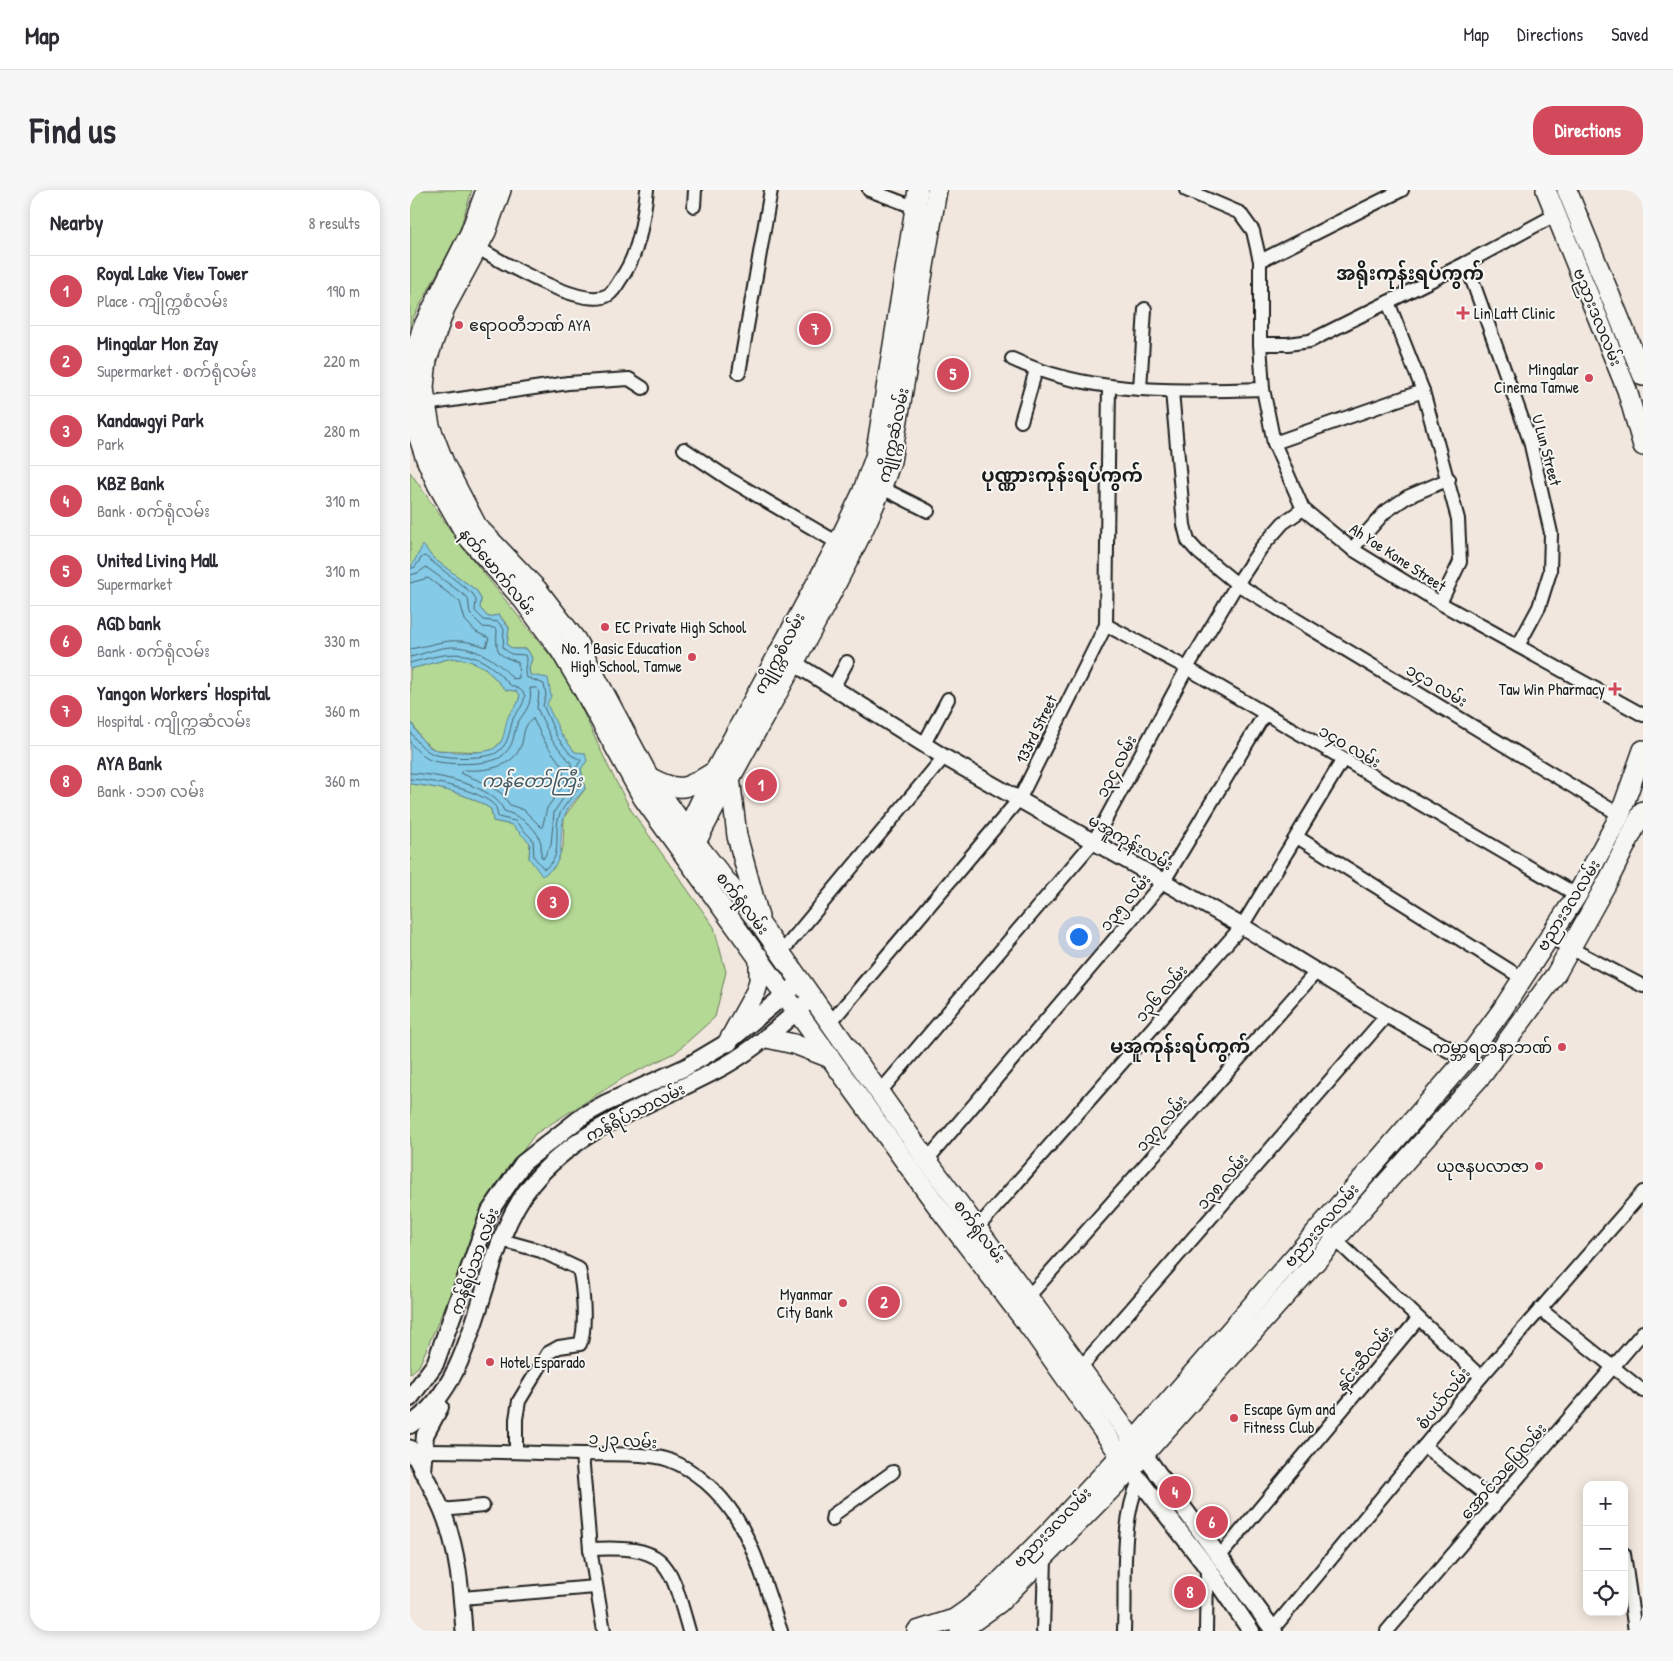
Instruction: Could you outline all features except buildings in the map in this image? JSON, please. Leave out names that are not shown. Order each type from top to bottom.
[{"type":"main road","name":"နတ်မောက်လမ်း","points":[[486,190],[470,233],[416,345],[411,384],[445,465],[477,526],[537,590],[576,640],[687,845]]},
{"type":"main road","name":"နတ်မောက်လမ်း","points":[[501,190],[496,208],[478,248],[445,308],[430,347],[419,405],[417,435],[455,518],[477,549],[523,600],[560,650],[643,798],[687,845]]},
{"type":"main road","name":"ကျိုက္ကဆံလမ်း","points":[[876,457],[918,190]]},
{"type":"main road","name":"ကျိုက္ကဆံလမ်း","points":[[787,658],[848,561],[882,488],[891,461],[937,190]]},
{"type":"main road","name":"ဗညားဒလလမ်း","points":[[1546,190],[1627,390],[1643,446]]},
{"type":"main road","name":"ဗညားဒလလမ်း","points":[[1567,190],[1643,376]]},
{"type":"main road","name":"ကျိုက္ကစံလမ်း","points":[[687,845],[723,774],[787,658],[862,493],[876,457]]},
{"type":"main road","name":"ဗညားဒလလမ်း","points":[[917,1631],[954,1619],[994,1598],[1045,1557],[1130,1468],[1139,1448],[1320,1225],[1466,1059],[1577,895],[1620,815],[1643,750]]},
{"type":"main road","points":[[649,777],[670,788],[692,786],[723,774],[739,844],[761,925]]},
{"type":"main road","name":"ဗညားဒလလမ်း","points":[[1139,1448],[1337,1239],[1483,1074],[1556,974],[1609,879],[1643,812]]},
{"type":"main road","name":"စက်ရုံလမ်း","points":[[687,845],[761,925],[927,1160],[1274,1630]]},
{"type":"main road","name":"စက်ရုံလမ်း","points":[[687,845],[784,994],[1130,1468],[1207,1567],[1251,1631]]},
{"type":"main road","points":[[728,1042],[756,992],[759,981],[759,957]]},
{"type":"main road","name":"ကန်ရိပ်သာ လမ်း","points":[[410,1398],[435,1364],[490,1210],[513,1176],[530,1157],[584,1115],[686,1067],[728,1042],[800,982]]},
{"type":"main road","name":"ကန်ရိပ်သာလမ်း","points":[[410,1425],[421,1418],[448,1384],[465,1345],[501,1240],[514,1210],[545,1168],[571,1146],[603,1124],[726,1065],[767,1038],[812,998]]},
{"type":"main road","points":[[767,1038],[794,1044],[830,1058]]},
{"type":"main road","points":[[642,1087],[651,1102]]},
{"type":"main road","points":[[422,1471],[415,1453],[437,1412],[448,1384]]},
{"type":"main road","name":"ဗညားဒလလမ်း","points":[[960,1631],[1130,1468]]},
{"type":"street","points":[[478,248],[520,273],[575,295],[605,296],[611,294],[630,266],[642,229],[647,190]]},
{"type":"street","points":[[694,206],[696,190]]},
{"type":"street","points":[[738,374],[771,190]]},
{"type":"street","points":[[869,190],[915,209],[933,212]]},
{"type":"street","name":"Ah Yoe Kone Street","points":[[1192,190],[1240,213],[1253,231],[1260,261],[1260,344],[1263,389],[1274,443],[1303,509],[1352,549],[1440,603],[1643,715]]},
{"type":"street","points":[[1260,261],[1402,190]]},
{"type":"street","points":[[1260,344],[1288,344],[1310,340],[1466,263],[1557,214]]},
{"type":"street","name":"U Lun Street","points":[[1466,263],[1530,441],[1551,533],[1550,572],[1538,608],[1518,646]]},
{"type":"street","points":[[1388,302],[1423,391],[1449,479],[1458,519],[1460,562],[1440,603]]},
{"type":"street","points":[[1140,389],[1145,309]]},
{"type":"street","points":[[1012,358],[1036,370],[1109,386],[1172,391],[1263,389]]},
{"type":"street","points":[[1021,421],[1036,370]]},
{"type":"street","points":[[419,405],[568,384],[629,379],[643,388]]},
{"type":"street","name":"133rd Street","points":[[830,1023],[1020,798],[1106,625],[1109,386]]},
{"type":"street","name":"၁၄၁ လမ်း","points":[[1172,391],[1184,526],[1188,541],[1198,552],[1237,584],[1620,815]]},
{"type":"street","points":[[1274,443],[1423,391]]},
{"type":"street","points":[[684,449],[730,479],[838,543]]},
{"type":"street","points":[[1352,549],[1385,512],[1407,497],[1449,479]]},
{"type":"street","points":[[882,488],[928,511]]},
{"type":"street","name":"၁၃၄ လမ်း","points":[[879,1093],[1094,841],[1187,668],[1237,584],[1261,548],[1283,523],[1303,509]]},
{"type":"street","name":"၁၄၀ လမ်း","points":[[1106,625],[1187,668],[1342,761],[1577,895]]},
{"type":"street","name":"မအူကုန်းလမ်း","points":[[787,658],[944,757],[1020,798],[1242,926],[1387,1015],[1466,1059]]},
{"type":"street","points":[[833,688],[848,662]]},
{"type":"street","points":[[924,744],[948,699]]},
{"type":"street","name":"၁၃၅ လမ်း","points":[[927,1160],[1164,881],[1264,715]]},
{"type":"street","points":[[780,954],[944,757]]},
{"type":"street","name":"၁၃၆ လမ်း","points":[[978,1227],[1242,926],[1342,761]]},
{"type":"street","points":[[1296,837],[1522,978]]},
{"type":"street","points":[[1549,937],[1643,986]]},
{"type":"street","name":"၁၃၇ လမ်း","points":[[1029,1296],[1317,971]]},
{"type":"street","name":"၁၃၈ လမ်း","points":[[1081,1367],[1387,1015]]},
{"type":"street","name":"စံပယ်လမ်း","points":[[1274,1630],[1481,1377],[1643,1192]]},
{"type":"street","points":[[1320,1225],[1481,1377]]},
{"type":"street","points":[[501,1240],[541,1251],[579,1270],[584,1292],[582,1304],[583,1336],[580,1344],[559,1347],[548,1353],[519,1401],[516,1419],[516,1451]]},
{"type":"street","points":[[1540,1309],[1643,1391]]},
{"type":"street","name":"နှင်းဆီလမ်း","points":[[1220,1556],[1418,1319]]},
{"type":"street","name":"အောင်သပြေလမ်း","points":[[1387,1631],[1643,1332]]},
{"type":"street","points":[[1424,1446],[1496,1504]]},
{"type":"street","name":"၁၂၃ လမ်း","points":[[415,1453],[516,1451],[632,1455],[668,1460],[693,1472],[717,1493],[735,1516],[749,1542],[781,1631]]},
{"type":"street","points":[[582,1454],[590,1549],[604,1631]]},
{"type":"street","points":[[1124,1631],[1128,1519],[1133,1495],[1130,1468]]},
{"type":"street","points":[[422,1471],[442,1510],[457,1563],[464,1631]]},
{"type":"street","points":[[832,1520],[833,1515],[893,1472]]},
{"type":"street","points":[[442,1510],[483,1506]]},
{"type":"street","points":[[590,1549],[618,1548],[651,1553],[666,1565],[677,1587],[689,1631]]},
{"type":"street","points":[[1043,1631],[1045,1557]]},
{"type":"street","points":[[1206,1631],[1207,1567]]},
{"type":"street","points":[[1626,1571],[1635,1631]]},
{"type":"street","points":[[462,1598],[595,1587]]},
{"type":"green space","points":[[410,190],[472,190],[458,235],[413,318],[410,328]]},
{"type":"green space","points":[[410,472],[460,544],[566,675],[609,768],[631,810],[714,927],[726,972],[715,1017],[675,1053],[625,1077],[535,1134],[488,1199],[468,1253],[419,1366],[410,1374],[410,784],[452,792],[482,803],[491,809],[493,821],[512,825],[530,843],[529,858],[553,869],[563,847],[564,817],[585,789],[581,768],[575,752],[561,734],[530,675],[529,668],[532,658],[527,649],[513,649],[507,645],[509,627],[499,615],[488,617],[480,608],[481,599],[477,591],[433,558],[423,546],[410,569]]},
{"type":"green space","points":[[452,658],[470,661],[485,668],[506,690],[516,691],[520,695],[517,707],[510,714],[503,739],[494,749],[484,752],[435,750],[422,740],[410,720],[410,669]]},
{"type":"water","name":"ကန်တော်ကြီး","points":[[423,545],[433,558],[477,591],[481,599],[480,608],[488,617],[499,615],[509,628],[507,645],[513,649],[527,649],[532,658],[529,668],[530,675],[548,678],[551,696],[547,704],[561,734],[575,752],[585,753],[587,761],[581,769],[585,789],[565,814],[559,857],[556,864],[542,876],[529,858],[530,843],[512,825],[493,821],[491,809],[482,803],[452,792],[410,784],[410,720],[427,745],[436,750],[452,752],[488,751],[501,742],[509,715],[517,705],[520,695],[516,691],[506,690],[485,668],[470,661],[452,658],[410,669],[410,569]]},
{"type":"place","name":"Lin Latt Clinic","points":[[1463,313]]},
{"type":"place","name":"ဧရာဝတီဘဏ် AYA","points":[[459,325]]},
{"type":"place","name":"Yangon Workers' Hospital","points":[[815,329]]},
{"type":"place","name":"United Living Mall","points":[[953,374]]},
{"type":"place","name":"Mingalar Cinema Tamwe","points":[[1589,378]]},
{"type":"place","name":"EC Private High School","points":[[605,627]]},
{"type":"place","name":"No. 1 Basic Education High School, Tamwe","points":[[692,657]]},
{"type":"place","name":"Taw Win Pharmacy","points":[[1615,689]]},
{"type":"place","name":"Royal Lake View Tower","points":[[761,785]]},
{"type":"place","name":"Kandawgyi Park","points":[[553,902]]},
{"type":"place","name":"ကမ္ဘာ့ရတနာဘဏ်","points":[[1562,1047]]},
{"type":"place","name":"ယုဇနပလာဇာ","points":[[1539,1166]]},
{"type":"place","name":"Mingalar Mon Zay","points":[[884,1302]]},
{"type":"place","name":"Myanmar City Bank","points":[[843,1303]]},
{"type":"place","name":"Hotel Esparado","points":[[490,1362]]},
{"type":"place","name":"Escape Gym and Fitness Club","points":[[1234,1418]]},
{"type":"place","name":"KBZ Bank","points":[[1175,1492]]},
{"type":"place","name":"AGD bank","points":[[1212,1522]]},
{"type":"place","name":"AYA Bank","points":[[1190,1592]]},
{"type":"district","name":"အရိုးကုန်းရပ်ကွက်","points":[[1410,273]]},
{"type":"district","name":"ပုဏ္ဏားကုန်းရပ်ကွက်","points":[[1062,475]]},
{"type":"district","name":"မအူကုန်းရပ်ကွက်","points":[[1180,1046]]}]
